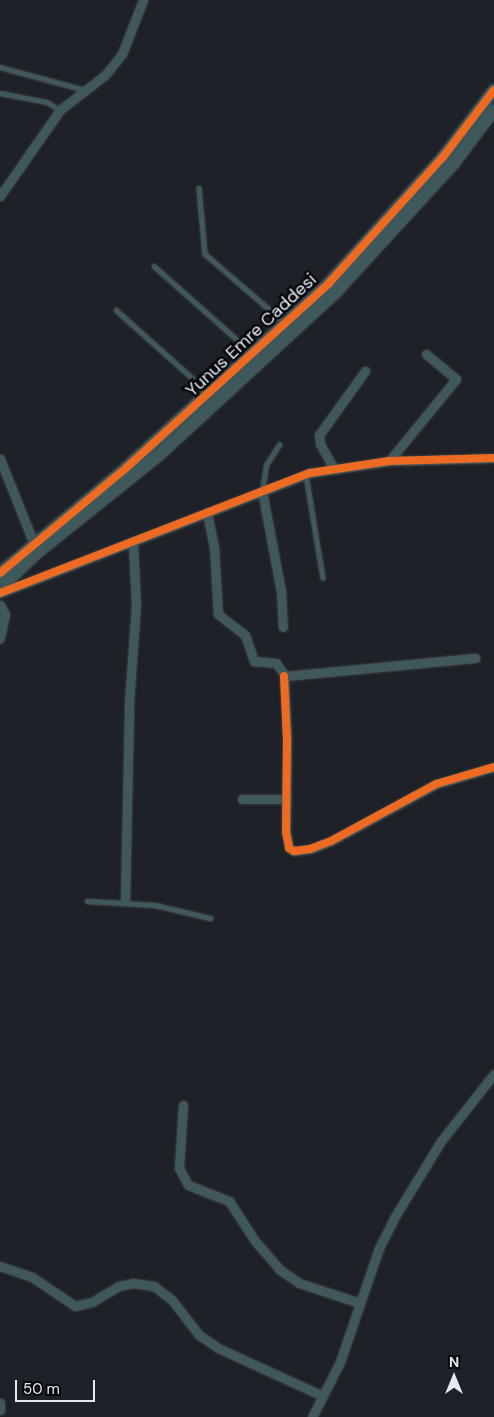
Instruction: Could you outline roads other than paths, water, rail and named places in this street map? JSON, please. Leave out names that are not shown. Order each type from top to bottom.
[{"type":"street","points":[[0,196],[60,110],[85,90],[122,54],[143,0]]},
{"type":"street","name":"Yunus Emre Caddesi","points":[[0,588],[36,548],[210,394],[329,283],[443,157],[494,90]]},
{"type":"street","name":"Yunus Emre Caddesi","points":[[0,573],[159,455],[336,292],[454,163],[494,110]]},
{"type":"street","points":[[389,461],[456,379],[426,354]]},
{"type":"street","points":[[334,469],[320,444],[319,435],[365,371]]},
{"type":"street","points":[[0,593],[306,475],[389,461],[494,458]]},
{"type":"street","points":[[0,459],[36,548]]},
{"type":"street","points":[[262,491],[282,592],[283,626]]},
{"type":"street","points":[[208,512],[214,548],[218,614],[245,635],[254,661],[276,663],[284,676],[287,842],[294,851],[302,851],[331,841],[436,784],[494,767]]},
{"type":"street","points":[[124,901],[129,703],[136,604],[133,543]]},
{"type":"street","points":[[0,605],[5,614],[0,638]]},
{"type":"street","points":[[284,676],[475,658]]},
{"type":"street","points":[[242,799],[287,800]]},
{"type":"street","points":[[312,1417],[340,1362],[379,1248],[419,1175],[494,1074]]},
{"type":"street","points":[[182,1105],[179,1168],[188,1185],[229,1201],[255,1241],[280,1270],[292,1278],[329,1295],[360,1303]]},
{"type":"street","points":[[0,1266],[32,1277],[75,1306],[92,1302],[119,1286],[133,1283],[154,1286],[172,1300],[199,1335],[218,1348],[323,1396]]},
{"type":"street","points":[[0,1402],[0,1410]]},
{"type":"lane","points":[[0,68],[85,90]]},
{"type":"lane","points":[[0,93],[47,102],[60,110]]},
{"type":"lane","points":[[199,188],[205,254],[286,324]]},
{"type":"lane","points":[[154,266],[253,354]]},
{"type":"lane","points":[[116,310],[210,394]]},
{"type":"lane","points":[[262,491],[266,464],[279,445]]},
{"type":"lane","points":[[306,475],[322,578]]},
{"type":"lane","points":[[87,901],[124,901],[210,918]]}]
